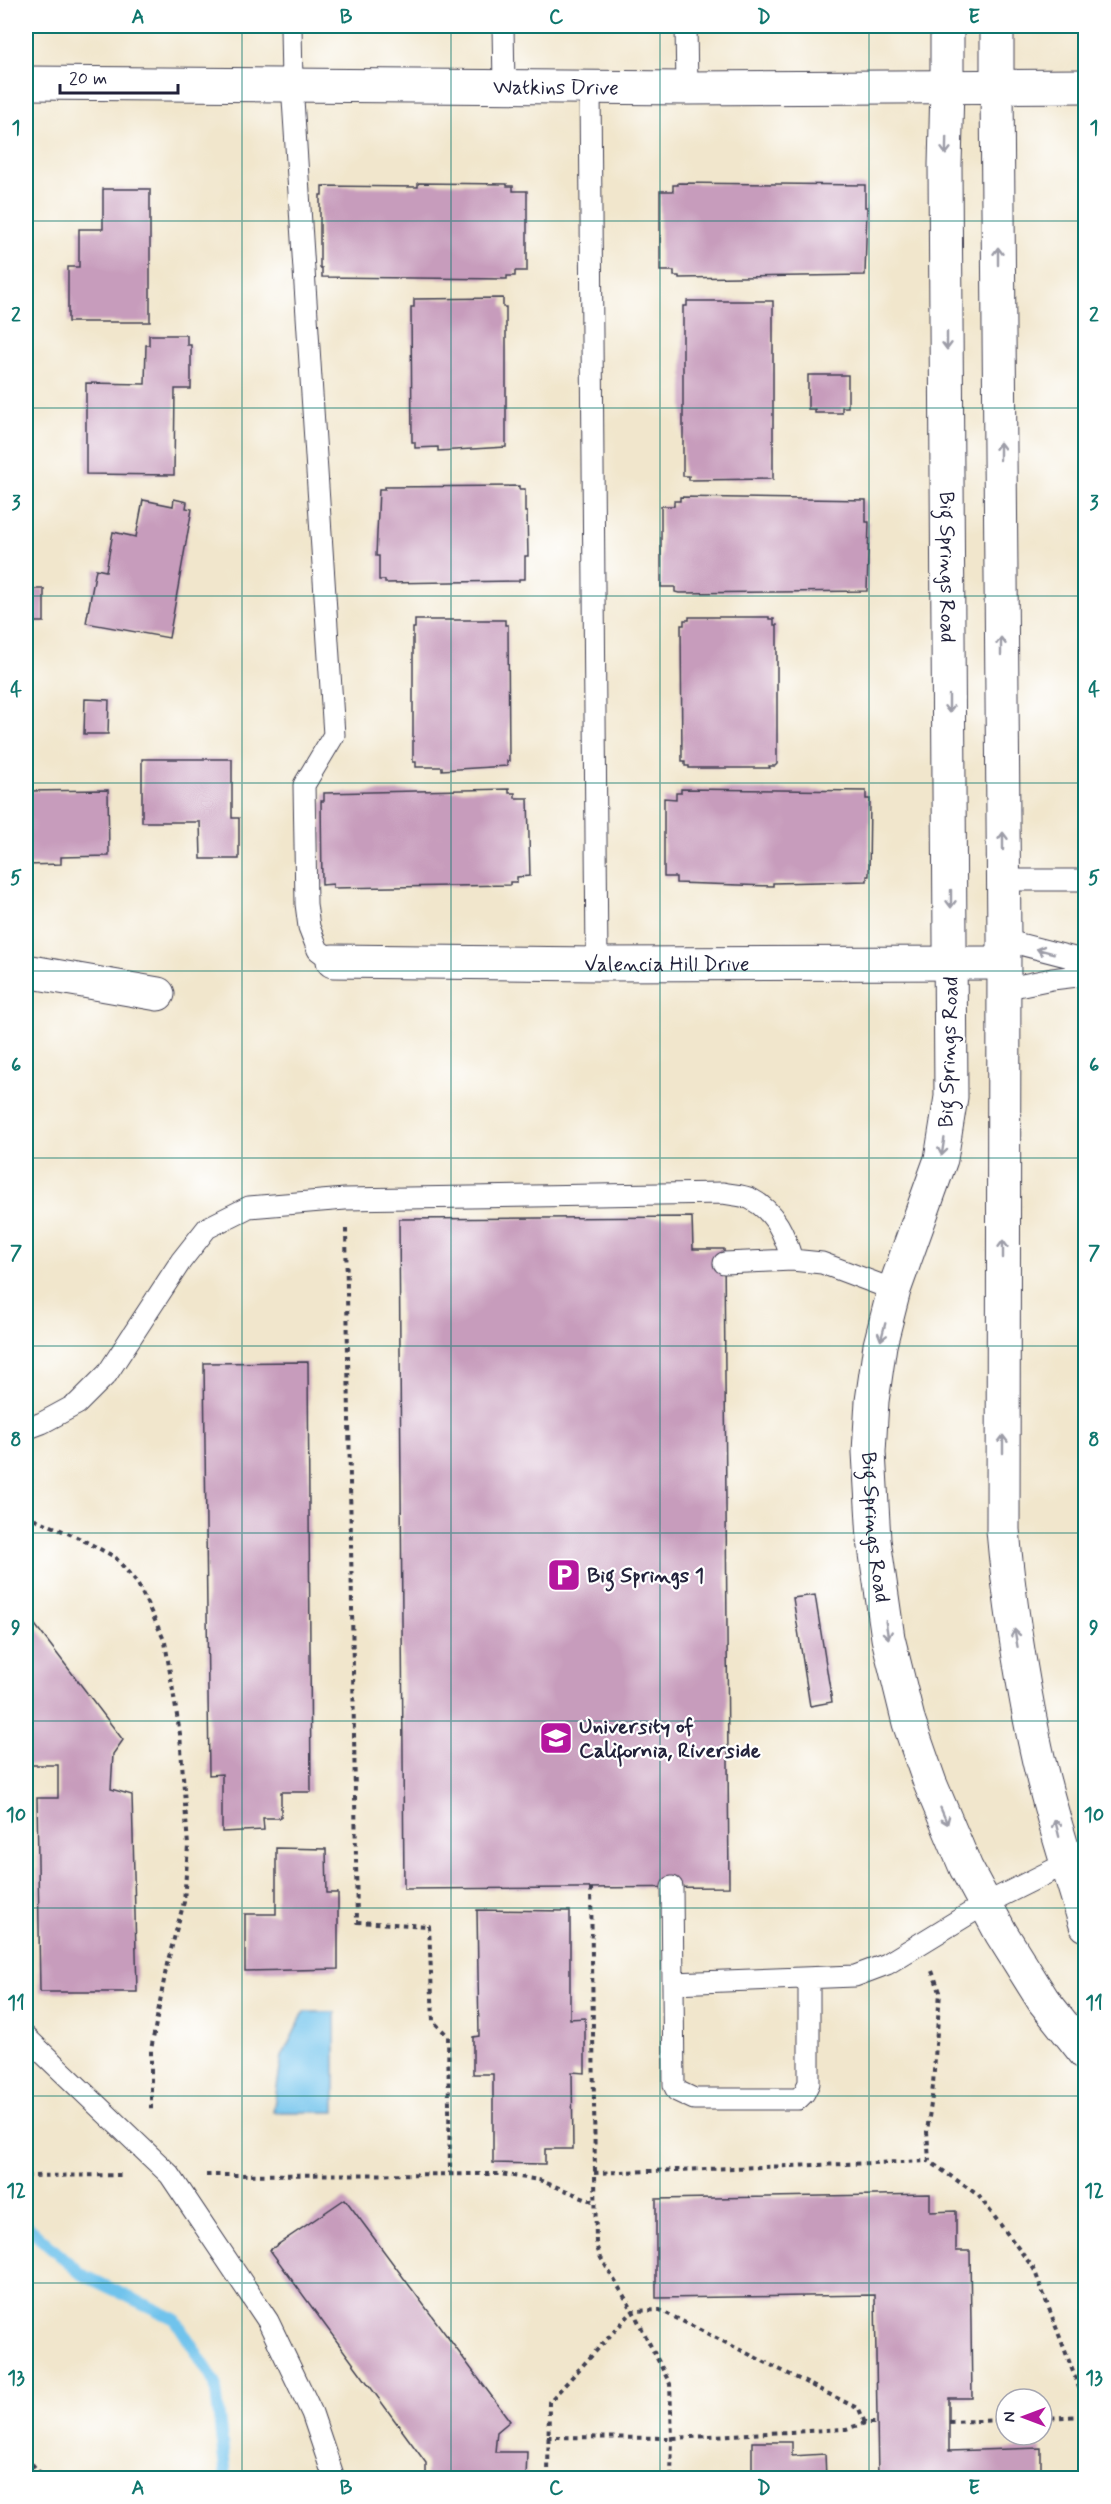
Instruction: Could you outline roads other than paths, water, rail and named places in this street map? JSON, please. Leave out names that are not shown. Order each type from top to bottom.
[{"type":"street","name":"Big Springs Road","points":[[947,26],[945,177],[951,1097],[941,1159],[894,1290],[880,1345],[872,1401],[869,1452],[874,1540],[887,1627],[909,1723],[957,1846],[1001,1933],[1043,2000],[1086,2054]]},
{"type":"street","points":[[997,26],[1003,880],[1003,1530],[1009,1597],[1034,1740],[1086,1925]]},
{"type":"street","name":"Watkins Drive","points":[[26,83],[687,88],[1086,86]]},
{"type":"street","name":"Valencia Hill Drive","points":[[333,961],[597,964],[1003,964]]},
{"type":"street","points":[[26,971],[158,994]]},
{"type":"lane","points":[[291,26],[292,84],[334,735],[304,785],[306,904],[309,927],[318,950],[333,961]]},
{"type":"lane","points":[[503,26],[504,86]]},
{"type":"lane","points":[[686,26],[687,88]]},
{"type":"lane","points":[[590,87],[597,964]]},
{"type":"lane","points":[[1003,880],[1086,880]]},
{"type":"lane","points":[[1003,964],[1086,961]]},
{"type":"lane","points":[[1003,964],[1052,979],[1086,975]]},
{"type":"lane","points":[[26,1429],[77,1404],[107,1374],[181,1261],[207,1228],[249,1207],[345,1198],[723,1192],[751,1199],[775,1218],[785,1236],[792,1260]]},
{"type":"lane","points":[[724,1263],[792,1260],[822,1263],[894,1290]]},
{"type":"lane","points":[[673,1983],[855,1976],[887,1965],[986,1904],[1067,1863]]},
{"type":"lane","points":[[672,1887],[674,2085],[678,2091],[694,2099],[798,2099],[809,2083],[809,1978]]},
{"type":"lane","points":[[26,2037],[170,2175],[268,2321],[312,2413],[334,2478]]},
{"type":"water","points":[[304,2012],[335,2012],[335,2112],[273,2112],[282,2057]]},
{"type":"waterway","points":[[26,2225],[81,2274],[175,2319],[215,2382],[226,2478]]},
{"type":"place","name":"Big Springs 1","points":[[564,1575]]},
{"type":"place","name":"University of California, Riverside","points":[[556,1738]]}]
